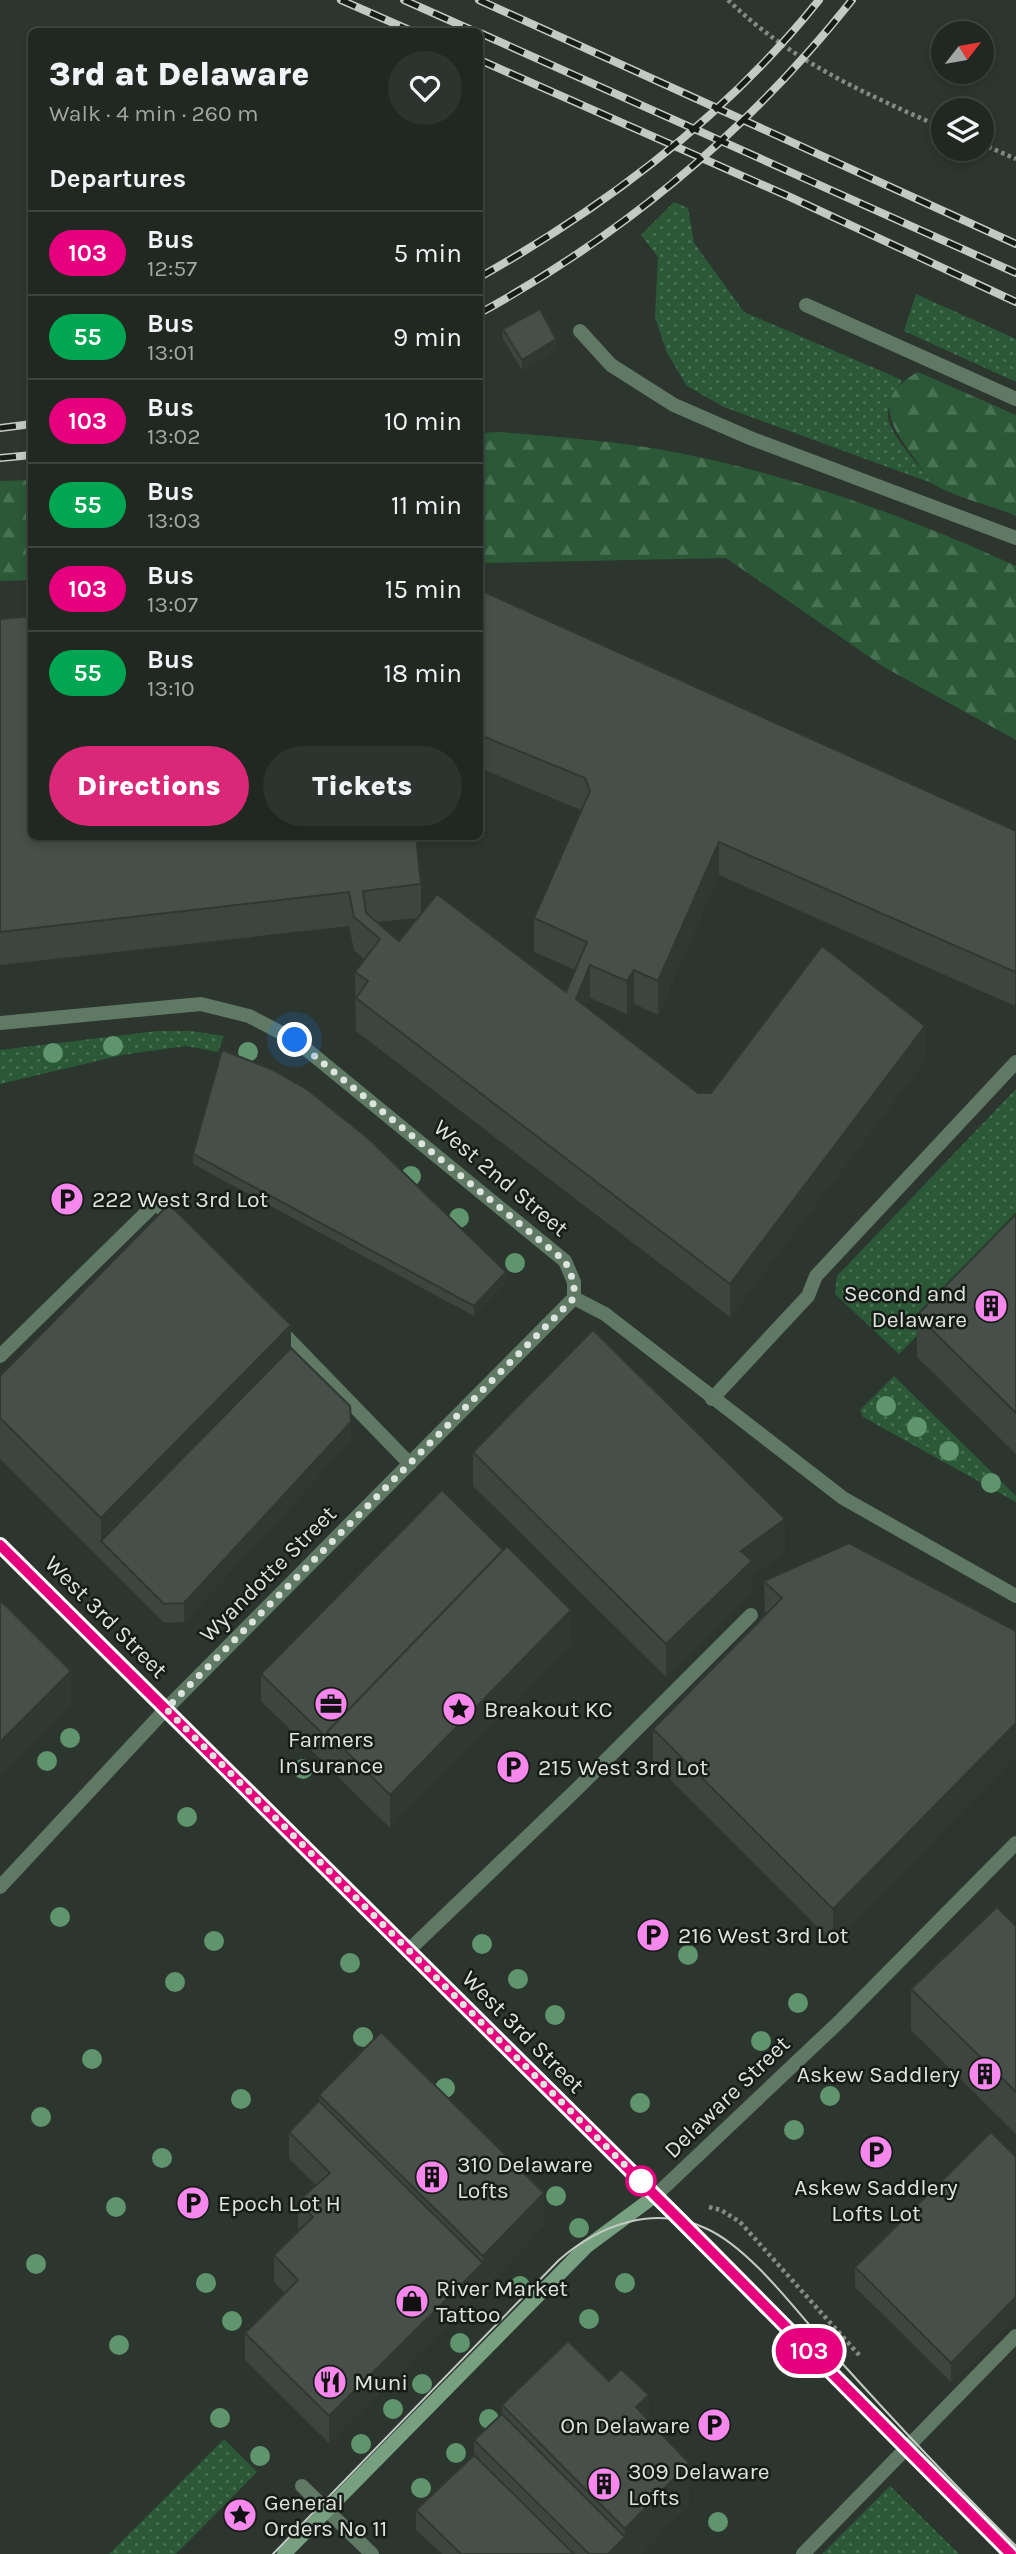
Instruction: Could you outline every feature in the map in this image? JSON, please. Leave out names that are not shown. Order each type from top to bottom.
[{"type":"street","points":[[806,305],[1016,399]]},
{"type":"street","points":[[580,331],[611,365],[674,405],[750,438],[1016,538]]},
{"type":"street","name":"West 2nd Street","points":[[0,1023],[201,1004],[240,1013],[273,1027],[295,1040],[408,1130],[565,1261],[574,1282],[574,1298]]},
{"type":"street","points":[[712,1399],[808,1296],[816,1276],[1016,1062]]},
{"type":"street","points":[[0,1356],[156,1203],[185,1233]]},
{"type":"street","points":[[574,1298],[605,1314],[843,1498],[1016,1596]]},
{"type":"street","name":"Wyandotte Street","points":[[0,1886],[166,1709],[574,1298]]},
{"type":"street","points":[[272,1322],[410,1464]]},
{"type":"street","name":"West 3rd Street","points":[[0,1545],[656,2195],[1011,2554]]},
{"type":"street","points":[[409,1950],[578,1788],[751,1615]]},
{"type":"street","name":"Delaware Street","points":[[284,2554],[586,2247],[656,2195],[841,2020],[1016,1843]]},
{"type":"street","points":[[803,2554],[1016,2336]]},
{"type":"street","points":[[302,2486],[372,2554]]},
{"type":"path","points":[[729,0],[790,52],[869,95],[931,123]]},
{"type":"path","points":[[994,149],[1016,159]]},
{"type":"green space","points":[[674,202],[688,208],[694,243],[744,312],[902,380],[890,403],[890,425],[934,484],[724,407],[687,386],[667,353],[655,317],[658,257],[641,235]]},
{"type":"green space","points":[[916,294],[1016,339],[1016,382],[904,331]]},
{"type":"green space","points":[[918,372],[1016,415],[1016,516],[935,485],[906,447],[893,424],[890,402],[903,382]]},
{"type":"green space","points":[[500,432],[634,445],[722,462],[851,500],[935,531],[1016,566],[1016,740],[884,667],[726,558],[483,563],[483,433]]},
{"type":"green space","points":[[28,480],[28,580],[0,581],[0,481]]},
{"type":"green space","points":[[157,1031],[191,1031],[224,1036],[218,1052],[186,1046],[122,1055],[0,1084],[0,1050]]},
{"type":"green space","points":[[1016,1089],[1016,1235],[899,1354],[835,1294],[837,1276]]},
{"type":"green space","points":[[894,1376],[1016,1496],[1016,1502],[863,1417],[860,1410]]},
{"type":"green space","points":[[224,2439],[257,2472],[176,2554],[109,2554]]},
{"type":"green space","points":[[890,2486],[959,2554],[822,2554]]},
{"type":"building","points":[[540,309],[556,339],[522,360],[503,329]]},
{"type":"building","points":[[483,591],[1016,831],[1015,972],[719,842],[658,981],[634,970],[627,981],[590,965],[576,999],[698,1093],[711,1093],[822,946],[925,1026],[730,1284],[356,998],[368,981],[355,972],[380,939],[354,917],[349,892],[0,932],[0,619],[28,616],[28,840],[416,840],[421,884],[363,891],[366,913],[399,941],[437,894],[566,992],[587,942],[534,918],[590,791],[585,778],[483,736]]},
{"type":"building","points":[[222,1050],[271,1069],[308,1090],[369,1139],[506,1272],[474,1306],[193,1154]]},
{"type":"building","points":[[169,1204],[291,1325],[101,1518],[0,1418],[0,1376]]},
{"type":"building","name":"Second and Delaware","points":[[1016,1214],[1016,1413],[917,1315]]},
{"type":"building","points":[[593,1330],[785,1519],[741,1551],[752,1561],[666,1644],[473,1452]]},
{"type":"building","points":[[291,1348],[350,1406],[351,1422],[184,1603],[164,1604],[101,1541]]},
{"type":"building","points":[[442,1490],[503,1550],[327,1732],[327,1738],[261,1674]]},
{"type":"building","points":[[849,1543],[1016,1631],[1016,1723],[833,1909],[653,1729],[782,1598],[764,1581]]},
{"type":"building","points":[[507,1546],[571,1610],[390,1795],[327,1732]]},
{"type":"building","points":[[0,1600],[71,1671],[0,1742]]},
{"type":"building","name":"Askew Saddlery","points":[[997,1907],[1016,1926],[1016,2092],[911,1989]]},
{"type":"building","name":"310 Delaware Lofts","points":[[381,2032],[544,2193],[483,2256],[319,2095]]},
{"type":"building","points":[[319,2101],[483,2263],[329,2416],[245,2333],[298,2280],[274,2255],[313,2217],[298,2201],[330,2173],[289,2132]]},
{"type":"building","points":[[991,2132],[1016,2157],[1016,2297],[951,2363],[855,2267]]},
{"type":"building","points":[[568,2341],[609,2381],[621,2369],[649,2395],[636,2407],[689,2463],[625,2529],[502,2405]]},
{"type":"building","points":[[502,2414],[625,2537],[608,2554],[589,2554],[474,2440]]},
{"type":"building","points":[[474,2455],[574,2554],[461,2554],[416,2510]]},
{"type":"tram line","points":[[273,2554],[559,2260],[591,2237],[609,2228],[628,2222],[666,2218],[705,2228],[741,2252],[794,2307],[883,2408],[1016,2546]]},
{"type":"railway","points":[[341,0],[405,28]]},
{"type":"railway","points":[[404,0],[467,28]]},
{"type":"railway","points":[[479,0],[1016,244]]},
{"type":"railway","points":[[483,275],[573,220],[663,155],[745,81],[819,0]]},
{"type":"railway","points":[[483,311],[585,249],[682,175],[771,92],[852,0]]},
{"type":"railway","points":[[483,34],[1016,273]]},
{"type":"railway","points":[[483,61],[790,197],[1016,302]]},
{"type":"railway","points":[[0,428],[28,424]]},
{"type":"railway","points":[[0,458],[28,455]]},
{"type":"bus line","name":"103","points":[[0,1545],[680,2220],[1011,2554]]},
{"type":"place","name":"222 West 3rd Lot","points":[[67,1199]]},
{"type":"place","name":"Second and Delaware","points":[[991,1306]]},
{"type":"place","name":"Farmers Insurance","points":[[331,1704]]},
{"type":"place","name":"Breakout KC","points":[[459,1709]]},
{"type":"place","name":"215 West 3rd Lot","points":[[513,1767]]},
{"type":"place","name":"216 West 3rd Lot","points":[[653,1935]]},
{"type":"place","name":"Askew Saddlery","points":[[985,2074]]},
{"type":"place","name":"Askew Saddlery Lofts Lot","points":[[876,2152]]},
{"type":"place","name":"310 Delaware Lofts","points":[[432,2177]]},
{"type":"place","name":"Epoch Lot H","points":[[193,2203]]},
{"type":"place","name":"River Market Tattoo","points":[[412,2301]]},
{"type":"place","name":"Muni","points":[[330,2382]]},
{"type":"place","name":"On Delaware","points":[[714,2425]]},
{"type":"place","name":"309 Delaware Lofts","points":[[604,2484]]},
{"type":"place","name":"General Orders No 11","points":[[240,2515]]},
{"type":"route","points":[[295,1040],[565,1261],[574,1282],[574,1298],[166,1709],[641,2181]]}]
